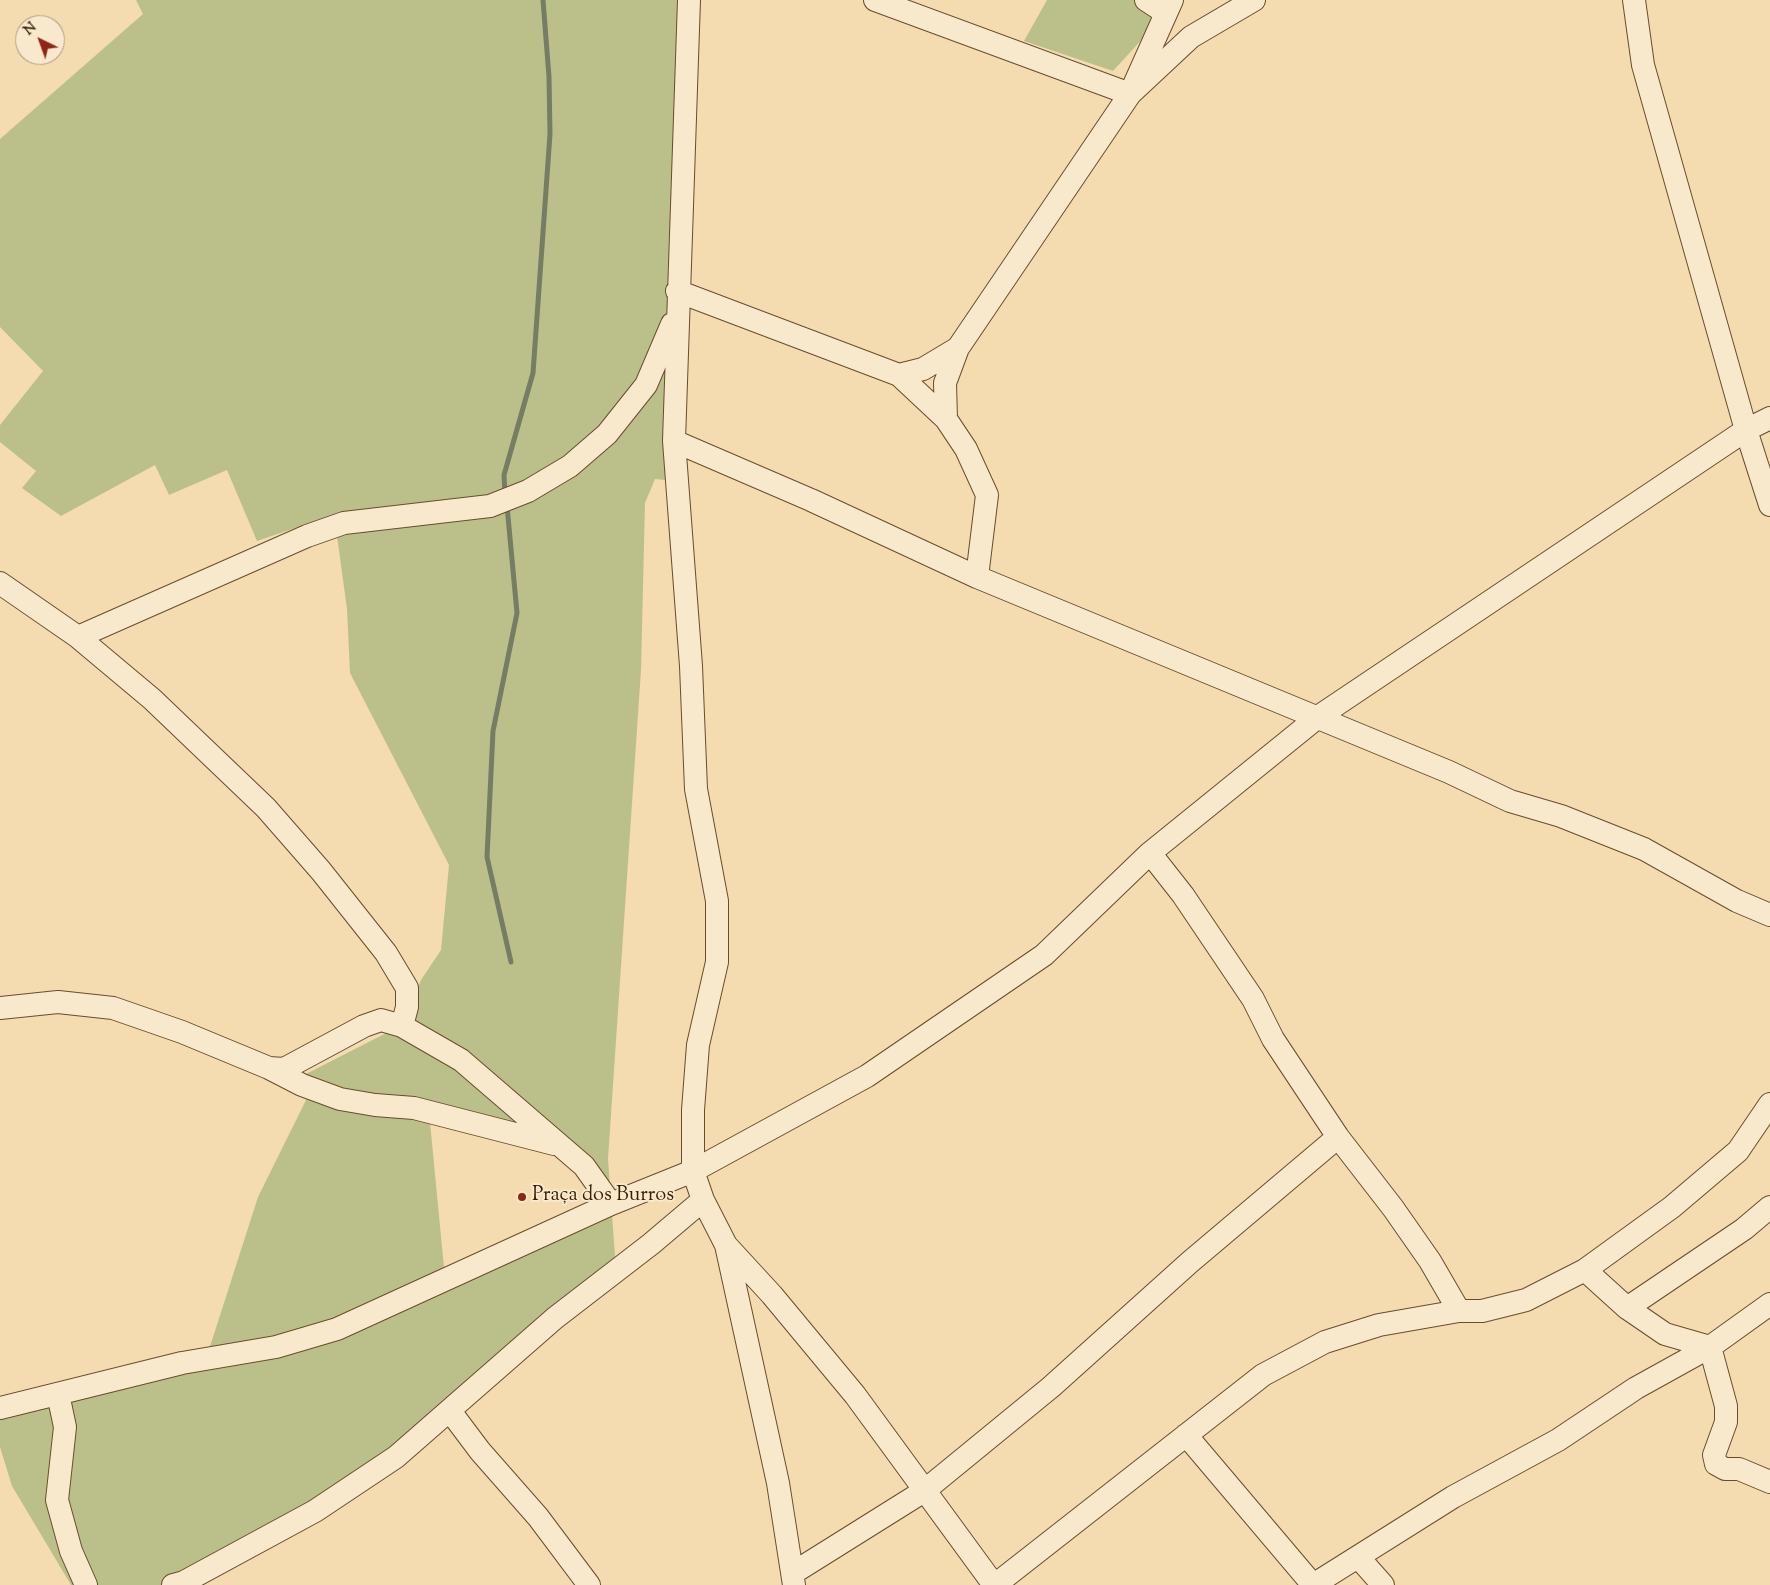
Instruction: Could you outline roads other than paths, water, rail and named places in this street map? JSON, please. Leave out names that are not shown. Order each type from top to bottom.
[{"type":"street","points":[[689,0],[677,300],[674,441],[691,666],[696,789],[717,901],[717,962],[698,1045],[693,1110],[693,1171],[703,1200],[726,1245],[778,1483],[793,1579],[924,1491],[1051,1387],[1190,1262],[1338,1137]]},
{"type":"street","points":[[875,0],[1130,94]]},
{"type":"street","points":[[946,419],[945,383],[958,348],[1130,94],[1169,7],[1146,0]]},
{"type":"street","points":[[1130,94],[1191,37],[1254,0]]},
{"type":"street","points":[[1634,0],[1643,65],[1746,430],[1770,505]]},
{"type":"street","points":[[677,300],[899,376],[946,419],[966,449],[987,495],[977,577]]},
{"type":"street","points":[[78,637],[152,602],[344,524],[490,506],[528,491],[570,466],[607,434],[646,385],[677,300]]},
{"type":"street","points":[[899,376],[923,369],[958,348]]},
{"type":"street","points":[[0,1408],[182,1363],[276,1348],[337,1328],[610,1204],[693,1171],[866,1076],[1044,955],[1150,853],[1318,717],[1746,430],[1770,418]]},
{"type":"street","points":[[1746,430],[1770,428]]},
{"type":"street","points":[[674,441],[811,500],[977,577],[1449,772],[1510,801],[1561,816],[1644,849],[1737,901],[1770,915]]},
{"type":"street","points":[[0,583],[78,637],[152,699],[266,808],[321,871],[386,952],[407,988],[402,1026]]},
{"type":"street","points":[[1150,853],[1183,895],[1253,999],[1273,1039],[1338,1137],[1393,1208],[1430,1262],[1458,1311]]},
{"type":"street","points":[[0,1008],[58,1002],[113,1008],[182,1032],[269,1068],[302,1086],[340,1099],[375,1105],[414,1108],[557,1144]]},
{"type":"street","points":[[269,1068],[284,1068],[364,1026],[381,1020],[402,1026],[461,1060],[584,1166],[610,1204]]},
{"type":"street","points":[[726,1245],[772,1294],[856,1395],[994,1585],[1263,1375],[1325,1342],[1379,1325],[1458,1311],[1482,1311],[1526,1300],[1585,1270],[1672,1207],[1738,1151],[1770,1104]]},
{"type":"street","points":[[173,1585],[184,1582],[315,1511],[396,1457],[555,1318],[703,1200]]},
{"type":"street","points":[[1627,1308],[1744,1229],[1770,1207]]},
{"type":"street","points":[[1585,1270],[1627,1308],[1665,1334],[1710,1346]]},
{"type":"street","points":[[1186,1435],[1313,1585],[1359,1558],[1453,1497],[1558,1440],[1636,1388],[1710,1346],[1770,1304]]},
{"type":"street","points":[[1710,1346],[1726,1406],[1726,1422],[1714,1455],[1716,1464],[1726,1469],[1739,1469],[1770,1482]]},
{"type":"street","points":[[58,1394],[65,1427],[57,1500],[71,1551],[86,1585]]},
{"type":"street","points":[[450,1411],[480,1451],[538,1517],[589,1585]]},
{"type":"street","points":[[1359,1558],[1383,1585]]},
{"type":"waterway","points":[[505,495],[504,475],[533,373],[550,134],[549,77],[543,0]]},
{"type":"waterway","points":[[507,506],[517,613],[493,731],[487,857],[511,962]]},
{"type":"place","name":"Praça dos Burros","points":[[522,1197]]}]
